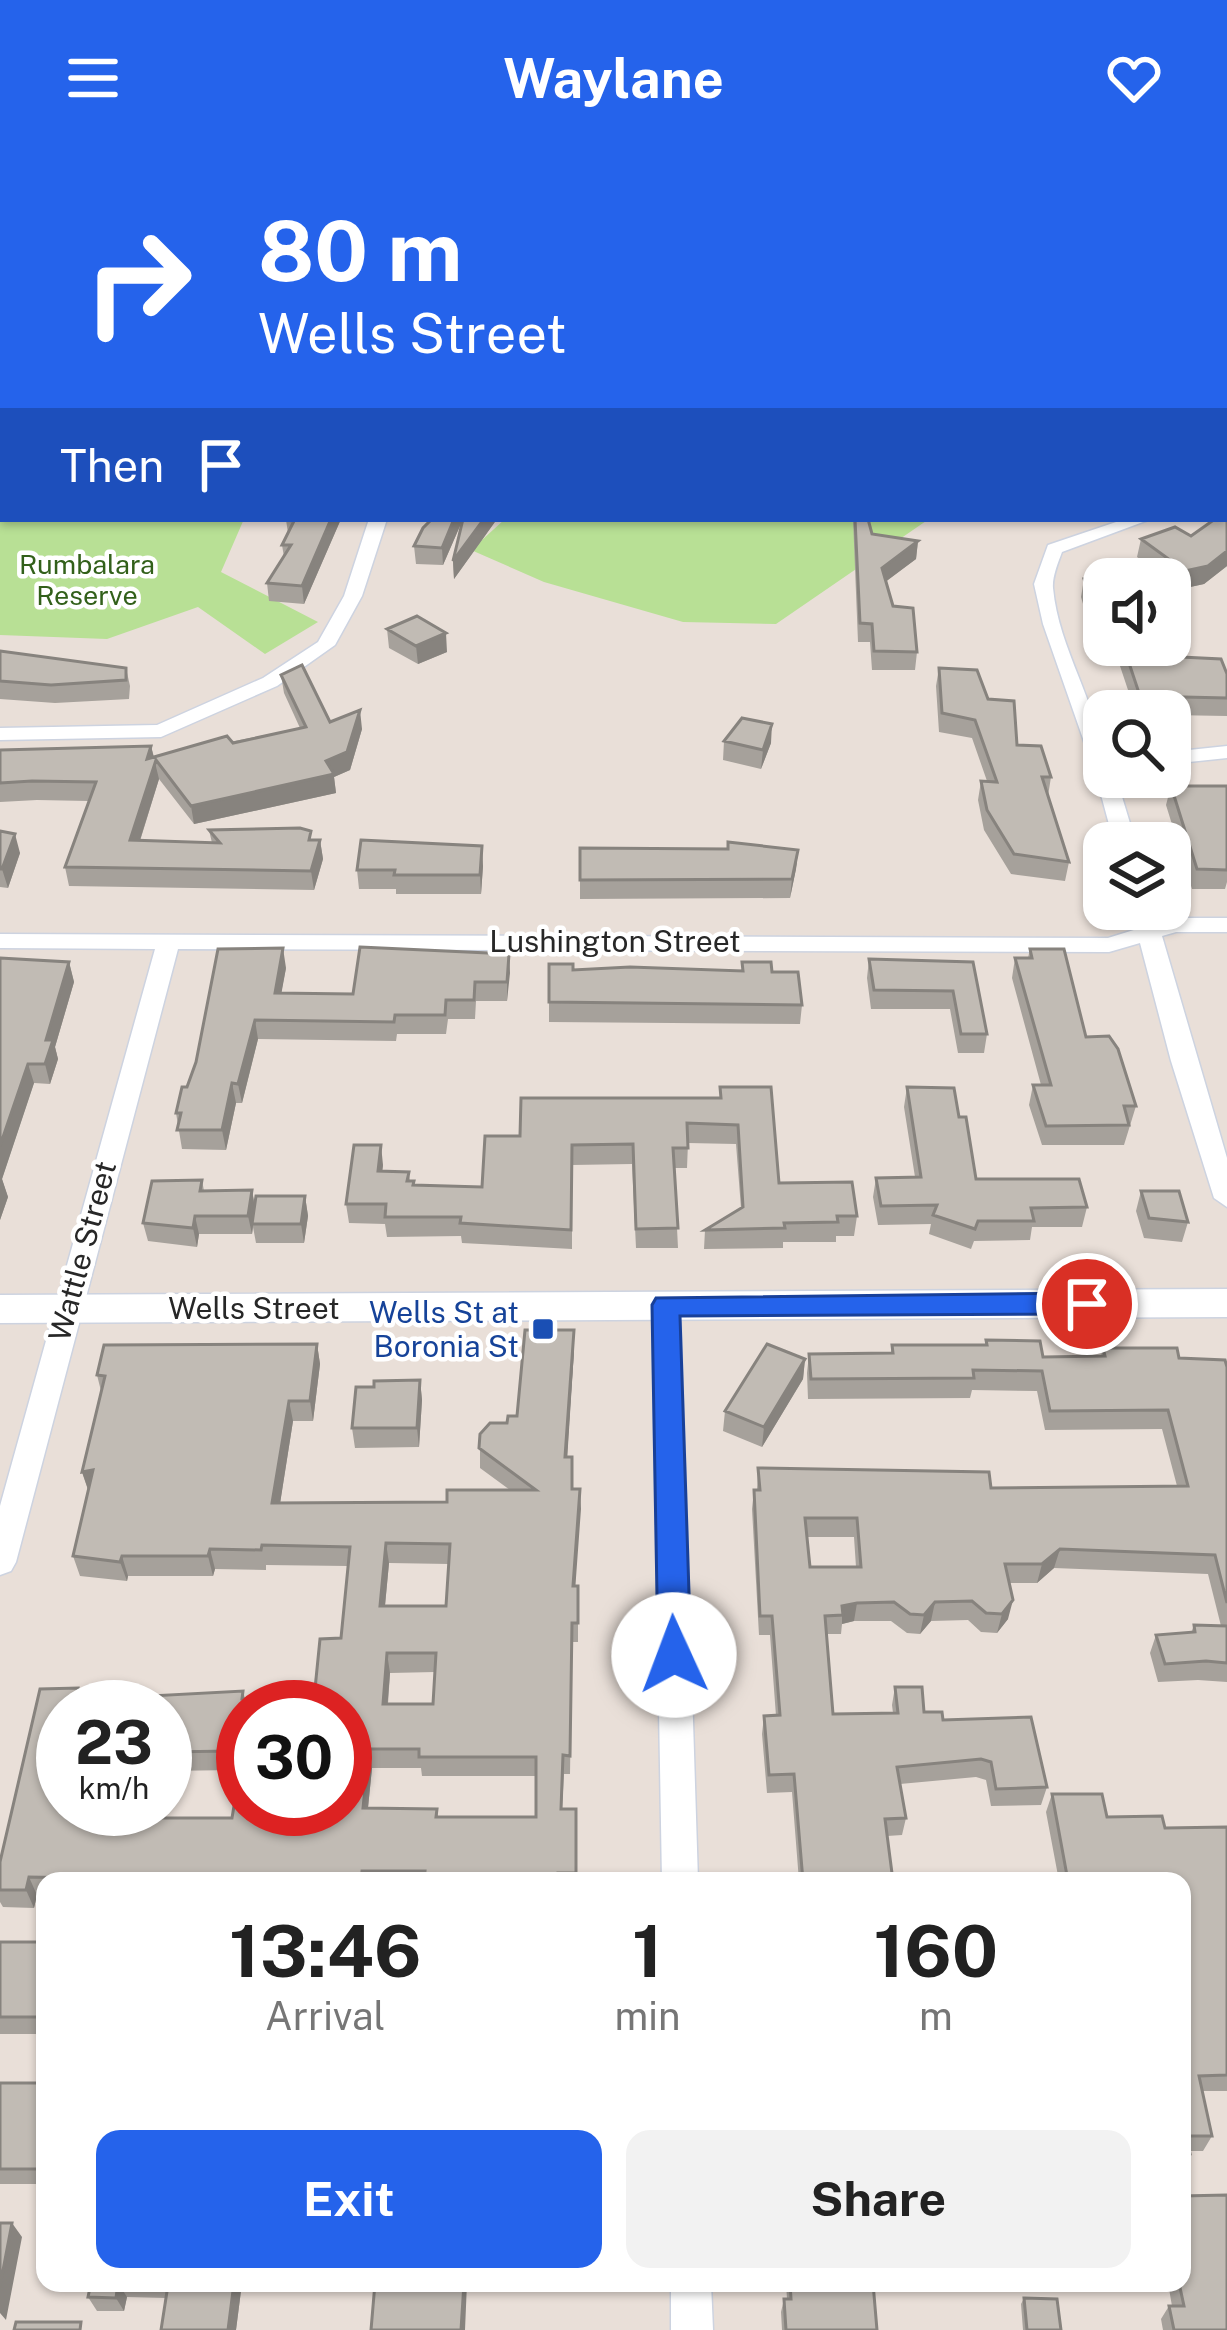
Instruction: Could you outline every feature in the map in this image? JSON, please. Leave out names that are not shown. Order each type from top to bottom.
[{"type":"street","points":[[0,734],[126,736],[161,731],[270,682],[326,645],[353,596],[378,522]]},
{"type":"street","points":[[1083,704],[1052,624],[1043,584],[1054,549],[1133,522]]},
{"type":"street","points":[[1191,756],[1227,752]]},
{"type":"street","name":"Lushington Street","points":[[1191,925],[1227,925]]},
{"type":"street","name":"Lushington Street","points":[[0,941],[1109,945],[1134,930]]},
{"type":"street","points":[[1149,930],[1183,1061],[1227,1198]]},
{"type":"street","name":"Wattle Street","points":[[0,1562],[65,1309],[169,940]]},
{"type":"street","name":"Wells Street","points":[[0,1309],[1227,1303]]},
{"type":"street","points":[[666,1305],[680,1872]]},
{"type":"street","points":[[691,2292],[692,2330]]},
{"type":"green space","name":"Rumbalara Reserve","points":[[0,522],[243,522],[221,572],[318,622],[265,654],[198,607],[107,639],[0,635]]},
{"type":"green space","points":[[502,522],[925,522],[776,624],[683,622],[544,582],[471,550]]},
{"type":"building","points":[[294,522],[330,522],[302,586],[267,583],[291,545],[282,545]]},
{"type":"building","points":[[429,522],[453,522],[442,548],[414,546]]},
{"type":"building","points":[[462,522],[482,522],[453,561]]},
{"type":"building","points":[[855,522],[869,522],[872,534],[918,541],[882,568],[893,606],[913,608],[917,652],[874,651],[872,624],[860,623]]},
{"type":"building","points":[[1211,522],[1227,522],[1227,551],[1208,566],[1191,570],[1191,558],[1167,558],[1141,539],[1175,527],[1191,536]]},
{"type":"building","points":[[417,616],[446,633],[416,646],[387,629]]},
{"type":"building","points":[[0,651],[126,668],[126,680],[51,685],[0,681]]},
{"type":"building","points":[[1191,658],[1221,659],[1227,674],[1227,698],[1191,697],[1191,690],[1138,690],[1130,666],[1191,666]]},
{"type":"building","points":[[302,665],[330,722],[360,710],[347,752],[326,761],[334,774],[191,806],[156,760],[130,840],[220,843],[209,830],[300,828],[311,831],[309,840],[320,840],[311,871],[65,867],[96,782],[0,783],[0,750],[151,746],[147,759],[227,736],[233,743],[306,727],[281,675]]},
{"type":"building","points":[[939,668],[977,670],[988,699],[1014,701],[1017,745],[1041,746],[1051,777],[1042,777],[1069,862],[1014,854],[987,810],[981,781],[997,782],[975,720],[942,713]]},
{"type":"building","points":[[742,718],[772,724],[763,750],[724,741]]},
{"type":"building","points":[[1191,786],[1227,786],[1227,870],[1197,869],[1191,822],[1182,822],[1175,798],[1191,798]]},
{"type":"building","points":[[0,831],[15,834],[2,869],[0,869]]},
{"type":"building","points":[[361,840],[482,846],[480,875],[357,870]]},
{"type":"building","points":[[728,842],[798,850],[792,879],[580,880],[580,848],[728,849]]},
{"type":"building","points":[[360,947],[509,954],[507,982],[475,982],[474,1000],[446,1000],[445,1015],[395,1015],[394,1022],[255,1020],[238,1084],[232,1083],[222,1130],[177,1130],[181,1113],[176,1113],[182,1087],[187,1087],[196,1062],[218,949],[283,948],[275,993],[353,994]]},
{"type":"building","points":[[1030,949],[1064,949],[1086,1037],[1109,1036],[1118,1049],[1136,1106],[1124,1106],[1129,1125],[1046,1126],[1033,1085],[1051,1085],[1015,958],[1032,958]]},
{"type":"building","points":[[0,958],[69,962],[46,1040],[53,1040],[45,1064],[28,1064],[0,1146]]},
{"type":"building","points":[[869,959],[973,962],[987,1034],[961,1034],[953,991],[874,990]]},
{"type":"building","points":[[742,962],[771,962],[772,972],[798,972],[802,1005],[549,1002],[549,964],[573,964],[573,970],[743,971]]},
{"type":"building","points":[[720,1087],[771,1087],[779,1183],[852,1182],[857,1216],[837,1216],[838,1222],[784,1223],[785,1228],[705,1230],[743,1207],[738,1125],[687,1123],[688,1148],[673,1148],[678,1228],[636,1229],[633,1144],[572,1145],[571,1230],[460,1223],[461,1217],[385,1217],[386,1204],[346,1204],[354,1145],[381,1145],[378,1171],[409,1172],[407,1181],[414,1181],[413,1185],[482,1187],[485,1136],[520,1136],[521,1098],[721,1098]]},
{"type":"building","points":[[907,1087],[954,1088],[959,1117],[966,1117],[976,1179],[1079,1179],[1087,1207],[1031,1208],[1034,1221],[978,1221],[975,1229],[933,1215],[937,1205],[881,1206],[876,1178],[921,1177]]},
{"type":"building","points":[[202,1180],[200,1191],[252,1190],[248,1216],[195,1216],[193,1228],[143,1223],[152,1181]]},
{"type":"building","points":[[1141,1191],[1179,1191],[1188,1222],[1149,1218]]},
{"type":"building","points":[[256,1196],[305,1196],[301,1224],[252,1224]]},
{"type":"building","points":[[525,1330],[574,1330],[565,1457],[572,1457],[572,1489],[580,1489],[573,1586],[578,1586],[578,1623],[572,1623],[570,1756],[563,1755],[561,1809],[576,1809],[576,1872],[36,1872],[36,1877],[29,1877],[26,1890],[0,1890],[0,1862],[36,1706],[36,1836],[192,1836],[192,1818],[216,1818],[216,1836],[372,1836],[372,1808],[437,1809],[436,1817],[536,1817],[536,1757],[419,1757],[419,1749],[372,1749],[372,1680],[316,1680],[320,1639],[341,1638],[350,1547],[262,1545],[261,1550],[210,1549],[208,1556],[122,1556],[120,1562],[73,1556],[93,1470],[82,1472],[105,1376],[97,1375],[104,1345],[317,1344],[310,1401],[289,1401],[272,1503],[447,1502],[447,1490],[536,1490],[479,1448],[480,1434],[490,1423],[507,1423],[508,1416],[517,1416]],"holes":[[[386,1543],[450,1544],[446,1606],[380,1606]],[[387,1653],[436,1653],[433,1704],[383,1704]]]},
{"type":"building","points":[[1040,1341],[1043,1357],[1105,1356],[1103,1348],[1177,1348],[1179,1358],[1225,1360],[1227,1603],[1215,1555],[1060,1549],[1042,1564],[1005,1564],[1013,1600],[1002,1614],[986,1613],[972,1601],[935,1602],[924,1615],[910,1614],[894,1602],[857,1603],[842,1606],[843,1615],[825,1616],[833,1714],[898,1713],[895,1687],[922,1687],[924,1712],[942,1712],[943,1720],[1031,1717],[1047,1787],[996,1789],[991,1762],[981,1759],[897,1767],[906,1818],[885,1819],[892,1872],[802,1872],[794,1774],[769,1775],[764,1716],[780,1715],[772,1616],[760,1616],[754,1490],[760,1490],[758,1468],[989,1472],[991,1488],[1188,1486],[1168,1410],[1050,1411],[1042,1371],[973,1370],[974,1378],[811,1379],[809,1354],[893,1353],[892,1345]],"holes":[[[805,1518],[857,1518],[861,1567],[810,1567]]]},
{"type":"building","points":[[767,1344],[805,1359],[764,1427],[725,1411]]},
{"type":"building","points":[[420,1380],[417,1428],[352,1428],[356,1387],[374,1387],[374,1381]]},
{"type":"building","points":[[1194,1625],[1227,1626],[1227,1663],[1165,1664],[1156,1635],[1195,1632]]},
{"type":"building","points":[[216,1692],[216,1751],[192,1752],[192,1694]]},
{"type":"building","points":[[1052,1794],[1102,1794],[1107,1817],[1162,1816],[1165,1828],[1227,1827],[1227,2075],[1199,2076],[1212,2136],[1191,2136],[1191,1872],[1066,1872]]},
{"type":"building","points":[[0,1942],[36,1942],[36,2017],[0,2017]]},
{"type":"building","points":[[0,2083],[36,2083],[36,2169],[0,2169]]},
{"type":"building","points":[[1227,2195],[1227,2330],[1174,2330],[1169,2306],[1184,2306],[1181,2292],[1191,2292],[1191,2196]]},
{"type":"building","points":[[0,2223],[12,2223],[0,2286]]},
{"type":"building","points":[[89,2292],[117,2292],[116,2298],[88,2297]]},
{"type":"building","points":[[167,2292],[233,2292],[228,2330],[161,2330]]},
{"type":"building","points":[[374,2292],[463,2292],[461,2330],[371,2330]]},
{"type":"building","points":[[791,2292],[874,2292],[877,2330],[786,2330],[784,2299],[791,2299]]},
{"type":"building","points":[[1024,2298],[1057,2299],[1061,2330],[1027,2330]]},
{"type":"building","points":[[16,2322],[81,2322],[80,2330],[14,2330]]},
{"type":"place","name":"Wells St at Boronia St","points":[[543,1329]]},
{"type":"route","points":[[674,1655],[666,1305],[1087,1304]]}]
